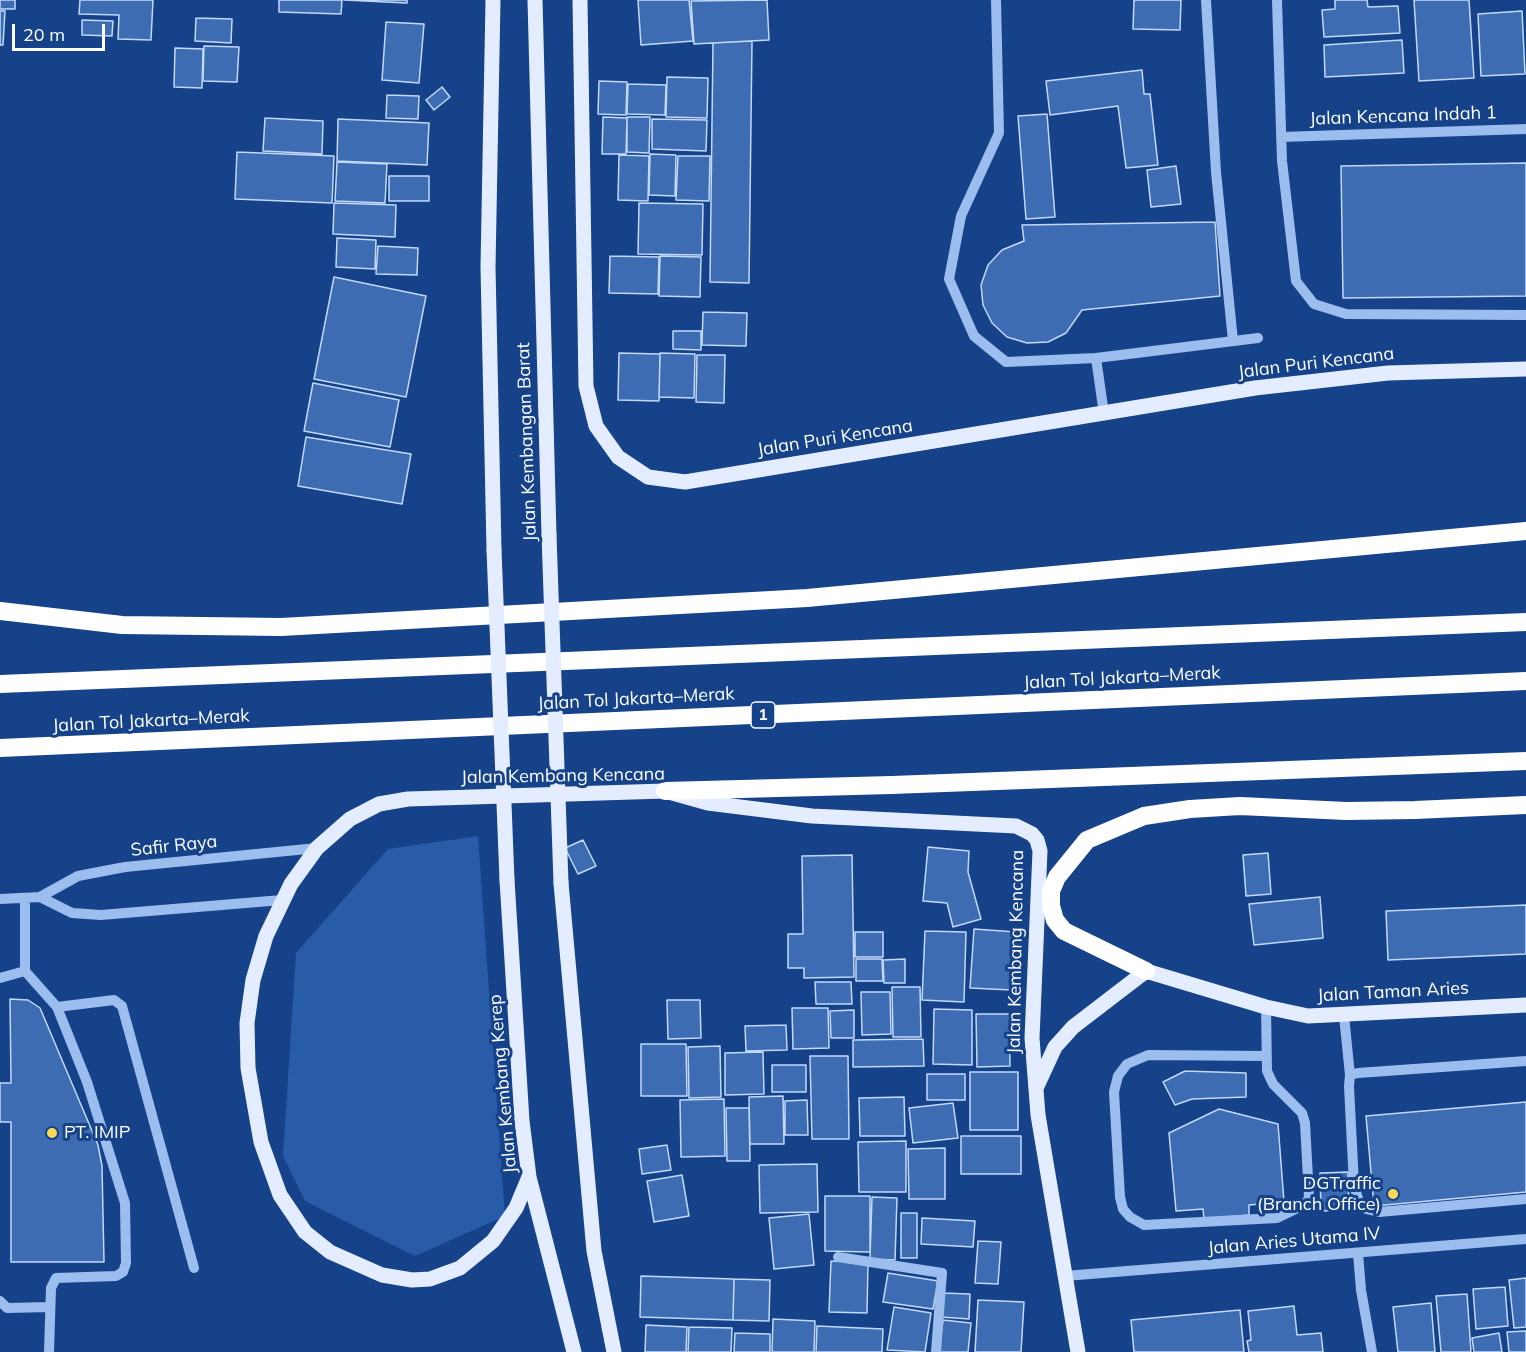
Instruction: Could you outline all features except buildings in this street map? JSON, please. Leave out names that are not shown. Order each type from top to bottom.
[{"type":"highway","points":[[0,611],[122,625],[293,626],[807,598],[1526,531]]},
{"type":"highway","name":"Jalan Tol Jakarta–Merak","points":[[0,684],[1526,622]]},
{"type":"highway","name":"Jalan Tol Jakarta–Merak","points":[[0,748],[1526,681]]},
{"type":"highway","points":[[665,791],[892,785],[1526,761]]},
{"type":"highway","points":[[1146,971],[1064,931],[1055,920],[1051,906],[1051,891],[1058,877],[1087,840],[1144,816],[1190,809],[1240,806],[1404,810],[1526,805]]},
{"type":"main road","name":"Jalan Kembangan Barat","points":[[493,0],[488,267],[494,550],[507,880]]},
{"type":"main road","name":"Jalan Kembangan Barat","points":[[535,0],[561,883],[594,1251],[614,1352]]},
{"type":"main road","name":"Jalan Puri Kencana","points":[[580,0],[586,386],[596,426],[618,457],[648,477],[685,482],[1255,388],[1388,373],[1526,369]]},
{"type":"main road","name":"Jalan Kembang Kencana","points":[[530,1177],[516,1208],[493,1241],[460,1268],[430,1279],[399,1279],[373,1272],[330,1252],[305,1232],[287,1209],[269,1169],[256,1118],[248,1068],[247,1023],[253,980],[266,936],[282,900],[317,848],[350,819],[380,804],[395,800],[665,791],[708,803],[812,816],[1016,826],[1032,834],[1037,840],[1040,851],[1032,992],[1032,1038],[1036,1089],[1078,1352]]},
{"type":"main road","name":"Jalan Kembang Kerep","points":[[507,880],[522,1121],[530,1177],[574,1352]]},
{"type":"main road","points":[[1036,1089],[1055,1047],[1073,1027],[1146,971]]},
{"type":"main road","name":"Jalan Taman Aries","points":[[1146,971],[1266,1007],[1308,1016],[1344,1016],[1526,1005]]},
{"type":"street","points":[[996,0],[999,133],[961,216],[949,279],[975,336],[1006,362],[1096,358],[1258,338]]},
{"type":"street","points":[[1206,0],[1216,172],[1233,341]]},
{"type":"street","points":[[1277,0],[1281,137],[1296,281],[1314,304],[1346,314],[1526,315]]},
{"type":"street","name":"Jalan Kencana Indah 1","points":[[1281,137],[1526,129]]},
{"type":"street","points":[[1096,358],[1104,414]]},
{"type":"street","name":"Safir Raya","points":[[0,899],[40,897],[78,876],[101,871],[148,864],[317,848]]},
{"type":"street","points":[[40,897],[72,913],[101,915],[282,900]]},
{"type":"street","points":[[25,898],[25,971],[57,1007],[87,1082],[124,1197],[126,1263],[123,1272],[116,1276],[56,1278],[52,1282],[49,1352]]},
{"type":"street","points":[[0,978],[25,971]]},
{"type":"street","points":[[57,1007],[114,1000],[122,1006],[194,1268]]},
{"type":"street","points":[[1266,1007],[1267,1071],[1272,1084],[1302,1113],[1305,1123],[1309,1197],[1306,1204],[1277,1218],[1144,1226],[1130,1217],[1123,1209],[1120,1197],[1114,1092],[1118,1076],[1127,1064],[1148,1055],[1266,1056]]},
{"type":"street","points":[[1344,1016],[1350,1075],[1354,1185],[1359,1202],[1366,1209],[1378,1212],[1526,1199]]},
{"type":"street","points":[[1350,1075],[1526,1061]]},
{"type":"street","name":"Jalan Aries Utama IV","points":[[1065,1276],[1526,1239]]},
{"type":"street","points":[[1358,1253],[1361,1290],[1372,1352]]},
{"type":"street","points":[[838,1257],[942,1273],[936,1352]]},
{"type":"street","points":[[0,1301],[7,1308],[50,1307]]},
{"type":"shaded area","points":[[478,836],[505,1216],[415,1256],[305,1201],[283,1156],[296,953],[388,849]]},
{"type":"place","name":"PT. IMIP","points":[[52,1133]]},
{"type":"place","name":"DGTraffic (Branch Office)","points":[[1393,1194]]}]
